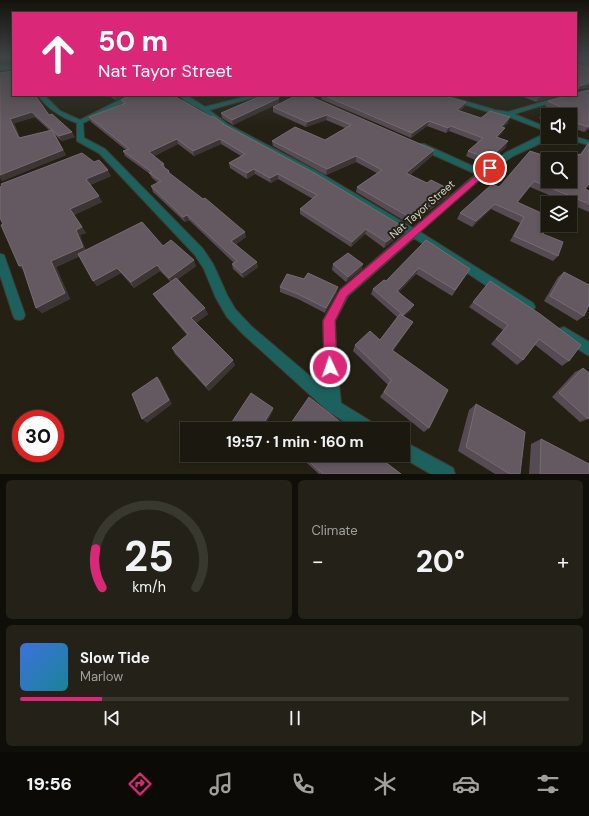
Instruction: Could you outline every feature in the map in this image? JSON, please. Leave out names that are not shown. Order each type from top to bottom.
[{"type":"street","points":[[577,94],[582,92]]},
{"type":"street","points":[[42,96],[52,109],[80,122],[133,96]]},
{"type":"street","points":[[185,96],[227,126],[320,176],[414,232],[537,312]]},
{"type":"street","points":[[204,109],[254,96]]},
{"type":"street","points":[[441,96],[488,110],[508,114],[541,127]]},
{"type":"street","points":[[508,114],[570,96]]},
{"type":"street","points":[[80,122],[80,139],[85,143],[97,147],[199,252],[209,266],[222,298],[231,313],[247,330],[334,407],[359,422]]},
{"type":"street","name":"Nat Tayor Street","points":[[334,407],[330,367],[329,321],[344,293],[482,173],[510,154],[541,138]]},
{"type":"street","points":[[577,139],[589,143]]},
{"type":"street","points":[[411,142],[482,173]]},
{"type":"street","points":[[84,152],[97,147]]},
{"type":"street","points":[[0,258],[20,315]]},
{"type":"street","points":[[556,326],[589,350]]},
{"type":"street","points":[[410,453],[447,474]]},
{"type":"building","points":[[0,80],[12,80],[12,96],[36,96],[49,115],[52,114],[72,132],[59,136],[32,112],[10,119],[19,138],[52,130],[63,150],[0,175]]},
{"type":"building","points":[[577,80],[589,80],[589,83],[579,86],[578,89]]},
{"type":"building","points":[[589,90],[588,127],[577,123],[577,108],[558,108],[561,107],[548,101],[567,96],[577,96],[577,93]]},
{"type":"building","points":[[128,96],[174,96],[211,117],[213,116],[223,124],[316,174],[405,228],[386,242],[366,229],[352,242],[300,209],[317,195],[278,174],[270,178],[254,169],[247,173],[229,163],[245,154],[220,139],[193,151],[177,139],[149,152],[164,164],[161,165],[169,171],[168,172],[203,199],[205,198],[245,232],[231,241],[257,262],[242,273],[232,264],[237,261],[187,215],[183,217],[151,186],[161,181],[149,173],[152,172],[123,151],[129,149],[89,117],[126,103],[121,100]]},
{"type":"building","points":[[261,96],[278,96],[279,98],[232,120],[221,113]]},
{"type":"building","points":[[295,96],[309,96],[434,150],[406,173],[427,183],[431,180],[451,190],[413,219],[357,187],[382,170],[356,156],[327,169],[272,141],[295,127],[325,140],[351,125],[327,115],[307,122],[273,107]]},
{"type":"building","points":[[325,96],[444,96],[466,102],[457,110],[481,118],[490,111],[510,117],[501,127],[505,128],[496,137],[508,141],[489,159],[468,151],[483,138],[451,126],[448,128],[429,121],[412,133]]},
{"type":"building","points":[[589,142],[589,184],[585,189],[589,191],[589,204],[577,199],[577,196],[570,196],[551,188],[577,188],[577,156],[579,154],[581,155]]},
{"type":"building","points":[[530,151],[541,155],[541,184],[534,181],[517,202],[541,213],[541,232],[544,232],[543,234],[563,242],[558,256],[514,236],[524,217],[495,204],[476,221],[460,213],[492,184],[499,187]]},
{"type":"building","points":[[82,153],[94,162],[99,160],[108,170],[86,179],[99,196],[70,209],[82,227],[76,230],[83,247],[51,261],[65,293],[36,308],[22,265],[19,266],[1,225],[3,224],[0,218],[0,187],[2,186],[1,184]]},
{"type":"building","points":[[142,222],[163,246],[171,240],[194,260],[169,278],[157,265],[131,282],[117,268],[93,281],[78,254]]},
{"type":"building","points":[[426,240],[470,269],[455,290],[419,268],[397,291],[414,305],[403,315],[373,289],[384,280],[386,281]]},
{"type":"building","points":[[348,253],[363,264],[348,277],[333,264]]},
{"type":"building","points":[[564,272],[589,285],[589,305],[584,316],[550,296]]},
{"type":"building","points":[[308,273],[338,287],[326,308],[280,287],[287,274],[304,279]]},
{"type":"building","points":[[176,278],[205,308],[191,318],[233,360],[206,386],[172,348],[188,334],[153,294]]},
{"type":"building","points":[[490,281],[540,314],[581,345],[569,361],[539,339],[523,360],[496,339],[508,325],[473,302]]},
{"type":"building","points":[[400,314],[413,322],[392,350],[448,390],[429,428],[384,392],[391,380],[355,345],[370,331],[380,340]]},
{"type":"building","points":[[583,368],[589,373],[588,419],[559,393]]},
{"type":"building","points":[[157,377],[169,400],[142,419],[132,394]]},
{"type":"building","points":[[251,393],[273,408],[264,422],[232,422]]},
{"type":"building","points":[[309,397],[340,422],[292,422]]},
{"type":"building","points":[[476,404],[525,432],[520,474],[510,474],[466,447]]},
{"type":"building","points":[[541,439],[589,464],[589,474],[540,474]]},
{"type":"building","points":[[310,462],[385,462],[401,474],[323,474]]},
{"type":"route","points":[[330,367],[329,321],[344,293],[473,180],[490,168]]}]
